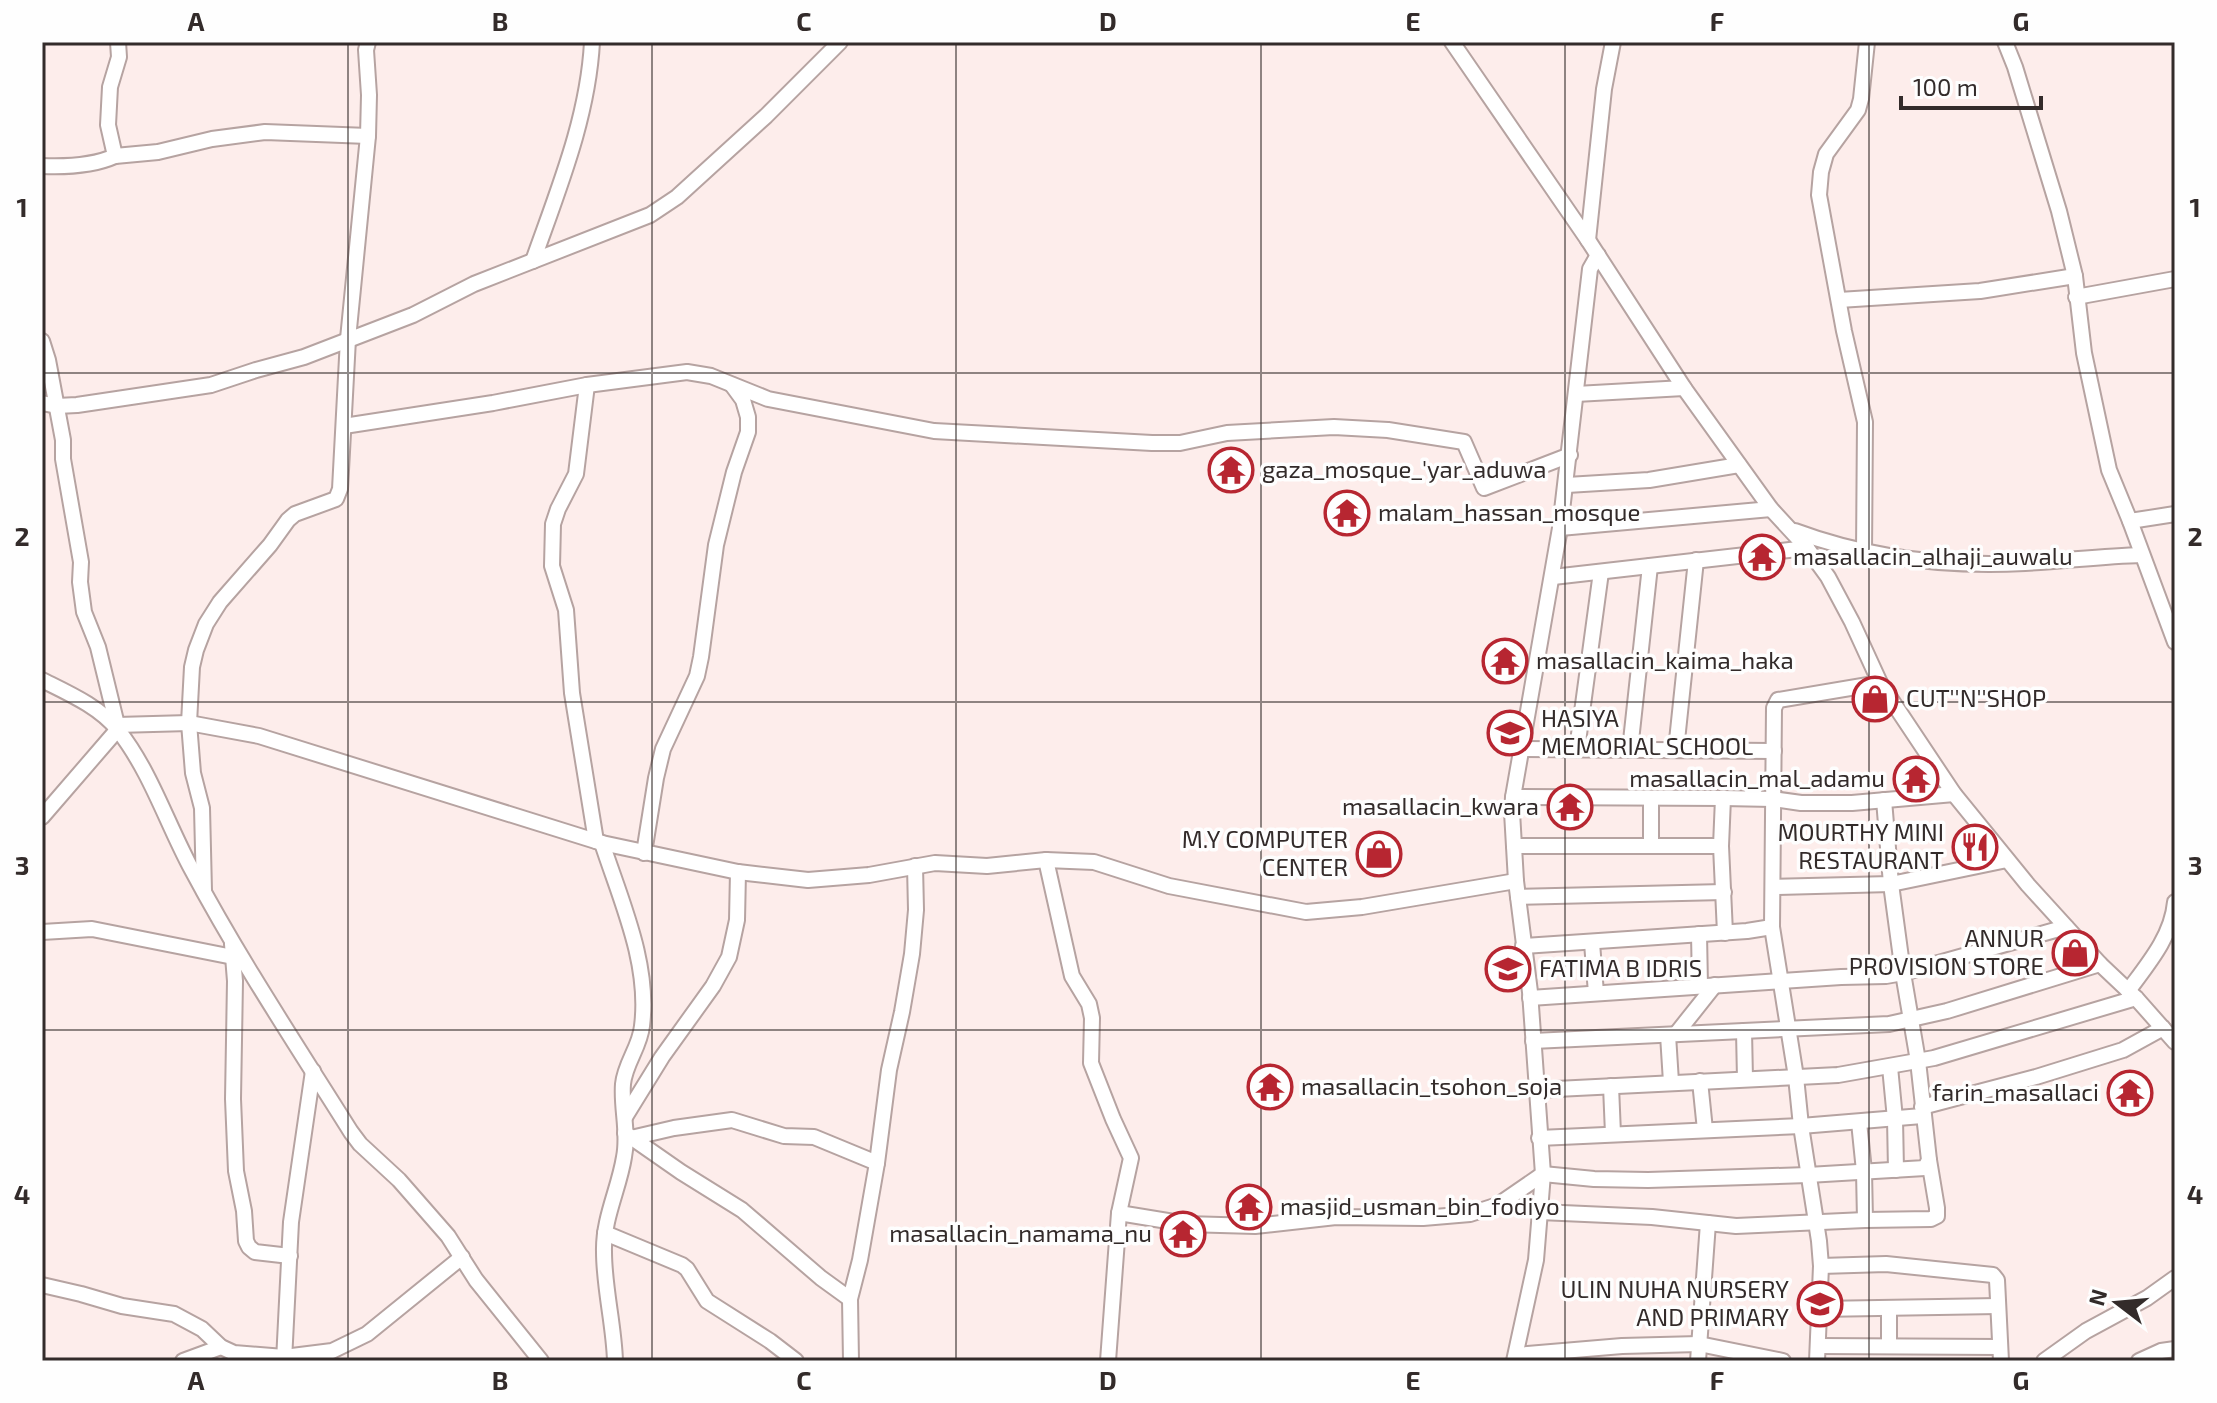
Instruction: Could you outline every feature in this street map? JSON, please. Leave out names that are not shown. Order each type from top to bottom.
[{"type":"street","points":[[115,156],[108,125],[110,87],[119,57],[118,42]]},
{"type":"street","points":[[204,891],[202,808],[189,751],[192,667],[196,650],[206,624],[220,602],[288,520],[339,495],[348,339],[368,136],[368,42]]},
{"type":"street","points":[[533,261],[586,99],[592,42]]},
{"type":"street","points":[[50,404],[211,385],[304,357],[413,315],[474,284],[650,215],[671,203],[766,116],[840,42]]},
{"type":"street","points":[[1452,42],[1588,240],[1684,388],[1771,509],[1807,548],[1828,577],[1880,683],[1954,794],[2066,927],[2171,1034],[1895,1119],[1539,1138]]},
{"type":"street","points":[[1588,240],[1604,89],[1613,42]]},
{"type":"street","points":[[1864,553],[1865,422],[1819,195],[1826,154],[1858,110],[1864,84],[1867,42]]},
{"type":"street","points":[[2005,42],[2059,211],[2075,276],[2084,353],[2109,470],[2175,642]]},
{"type":"street","points":[[42,166],[64,167],[265,132],[368,136]]},
{"type":"street","points":[[1598,255],[1590,269],[1567,485],[1513,797],[1516,881],[1530,998],[1543,1174],[1536,1260],[1515,1358],[1622,1346],[1699,1344],[1783,1361]]},
{"type":"street","points":[[1839,300],[1980,291],[2075,276]]},
{"type":"street","points":[[2076,297],[2175,279]]},
{"type":"street","points":[[42,341],[48,360],[50,404],[63,440],[63,459],[81,562],[84,612],[98,647],[118,727],[151,782],[191,868],[232,940],[351,1132],[448,1236],[476,1280],[541,1361]]},
{"type":"street","points":[[344,426],[587,385],[687,372],[711,376],[768,399],[934,431],[1180,443],[1227,433],[1334,427],[1388,430],[1464,442],[1484,488],[1570,455]]},
{"type":"street","points":[[587,385],[576,474],[553,524],[552,566],[566,610],[572,693],[599,842],[637,952],[643,993],[642,1029],[625,1073],[622,1096],[628,1136],[605,1233],[604,1252],[615,1361]]},
{"type":"street","points":[[644,853],[663,749],[697,676],[716,545],[734,472],[748,432],[743,400],[732,385]]},
{"type":"street","points":[[1576,394],[1684,388]]},
{"type":"street","points":[[1567,485],[1649,480],[1739,465]]},
{"type":"street","points":[[1560,528],[1771,509]]},
{"type":"street","points":[[2130,521],[2175,514]]},
{"type":"street","points":[[1790,530],[1864,553],[1948,564],[2024,563],[2142,555]]},
{"type":"street","points":[[1553,577],[1807,548]]},
{"type":"street","points":[[1676,750],[1696,560]]},
{"type":"street","points":[[1630,750],[1650,566]]},
{"type":"street","points":[[1577,749],[1601,572]]},
{"type":"street","points":[[42,680],[79,699],[118,727],[189,723],[259,736],[599,842],[738,872],[808,880],[869,875],[935,863],[987,866],[1046,860],[1094,862],[1169,886],[1306,912],[1362,907],[1516,881]]},
{"type":"street","points":[[1821,1266],[1886,1264],[1993,1275],[1997,1280],[2001,1354],[1889,1346],[1857,1354],[1817,1354],[1821,1266],[1772,927],[1774,708],[1778,700],[1880,683]]},
{"type":"street","points":[[42,817],[118,727]]},
{"type":"street","points":[[1522,749],[1774,751]]},
{"type":"street","points":[[1513,797],[1723,798],[1852,803],[1954,794]]},
{"type":"street","points":[[1651,798],[1651,845]]},
{"type":"street","points":[[1723,798],[1721,846],[1725,933]]},
{"type":"street","points":[[1540,1212],[1652,1217],[1748,1226],[1937,1216],[1918,1061],[1891,884],[1884,800]]},
{"type":"street","points":[[1514,846],[1721,846]]},
{"type":"street","points":[[1046,860],[1072,976],[1089,1004],[1092,1018],[1091,1063],[1131,1158],[1119,1213],[1108,1361]]},
{"type":"street","points":[[1773,887],[1891,884],[2007,860]]},
{"type":"street","points":[[851,1361],[850,1299],[860,1260],[889,1070],[912,954],[916,910],[915,866]]},
{"type":"street","points":[[625,1118],[729,957],[737,920],[738,872]]},
{"type":"street","points":[[1518,897],[1724,892]]},
{"type":"street","points":[[1536,1090],[1838,1075],[1918,1061],[2132,994],[2165,936],[2175,902]]},
{"type":"street","points":[[1523,946],[1725,933],[1772,927]]},
{"type":"street","points":[[1530,998],[1886,976],[2066,927]]},
{"type":"street","points":[[42,932],[92,929],[233,957]]},
{"type":"street","points":[[1671,1082],[1672,1035],[1708,986],[1699,934]]},
{"type":"street","points":[[232,940],[236,1171],[246,1241],[255,1252],[290,1256]]},
{"type":"street","points":[[1592,943],[1596,993]]},
{"type":"street","points":[[1533,1041],[1876,1025],[1947,1011],[2100,964]]},
{"type":"street","points":[[1744,1031],[1745,1079]]},
{"type":"street","points":[[1890,1067],[1896,1170]]},
{"type":"street","points":[[284,1359],[291,1222],[313,1071]]},
{"type":"street","points":[[1700,1081],[1705,1130]]},
{"type":"street","points":[[1611,1086],[1613,1134]]},
{"type":"street","points":[[628,1136],[732,1120],[784,1136],[814,1137],[877,1163]]},
{"type":"street","points":[[1859,1122],[1865,1220]]},
{"type":"street","points":[[628,1136],[742,1210],[850,1299]]},
{"type":"street","points":[[1119,1213],[1186,1224],[1255,1226],[1336,1217],[1423,1218],[1470,1214],[1498,1205],[1543,1174],[1648,1180],[1808,1175],[1925,1168],[1929,1160]]},
{"type":"street","points":[[1698,1361],[1708,1223]]},
{"type":"street","points":[[605,1233],[682,1265],[707,1301],[796,1361]]},
{"type":"street","points":[[42,1285],[122,1306],[174,1314],[202,1329],[221,1347],[234,1353],[284,1359],[332,1351],[355,1341],[462,1257]]},
{"type":"street","points":[[2044,1361],[2086,1331],[2147,1298],[2175,1278]]},
{"type":"street","points":[[1819,1309],[1998,1306]]},
{"type":"street","points":[[1889,1308],[1889,1346]]},
{"type":"street","points":[[183,1361],[221,1347]]},
{"type":"street","points":[[2139,1361],[2161,1351],[2175,1349]]},
{"type":"place","name":"gaza_mosque_'yar_aduwa","points":[[1231,470]]},
{"type":"place","name":"malam_hassan_mosque","points":[[1347,513]]},
{"type":"place","name":"masallacin_alhaji_auwalu","points":[[1762,557]]},
{"type":"place","name":"masallacin_kaima_haka","points":[[1505,661]]},
{"type":"place","name":"CUT''N''SHOP","points":[[1875,699]]},
{"type":"place","name":"HASIYA MEMORIAL SCHOOL","points":[[1510,733]]},
{"type":"place","name":"masallacin_mal_adamu","points":[[1916,779]]},
{"type":"place","name":"masallacin_kwara","points":[[1570,807]]},
{"type":"place","name":"MOURTHY MINI RESTAURANT","points":[[1975,847]]},
{"type":"place","name":"M.Y COMPUTER CENTER","points":[[1379,854]]},
{"type":"place","name":"ANNUR PROVISION STORE","points":[[2075,953]]},
{"type":"place","name":"FATIMA B IDRIS","points":[[1508,969]]},
{"type":"place","name":"masallacin_tsohon_soja","points":[[1270,1087]]},
{"type":"place","name":"farin_masallaci","points":[[2130,1093]]},
{"type":"place","name":"masjid_usman_bin_fodiyo","points":[[1249,1207]]},
{"type":"place","name":"masallacin_namama_nu","points":[[1183,1234]]},
{"type":"place","name":"ULIN NUHA NURSERY AND PRIMARY","points":[[1820,1304]]}]
